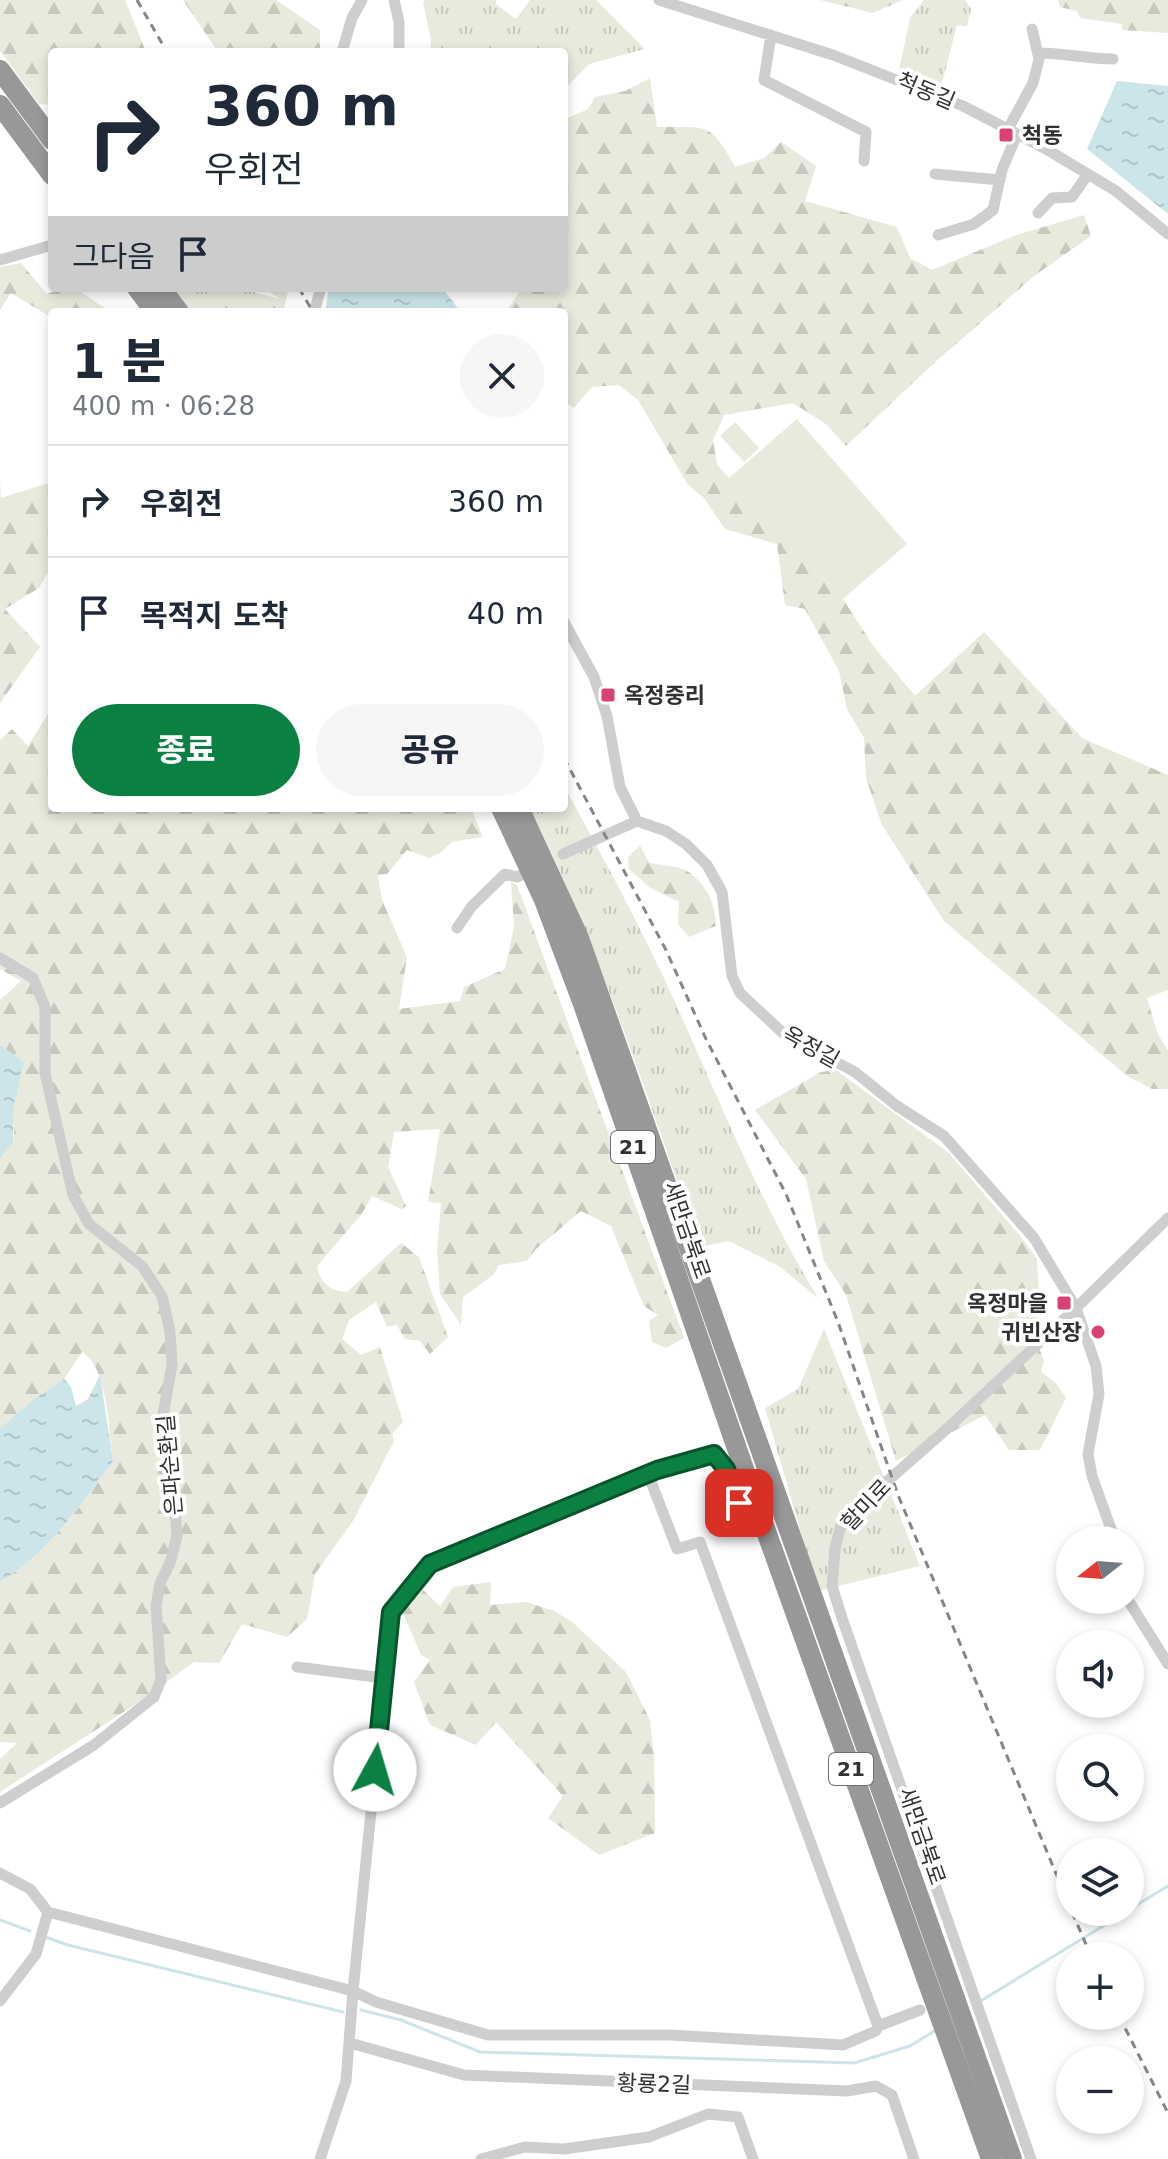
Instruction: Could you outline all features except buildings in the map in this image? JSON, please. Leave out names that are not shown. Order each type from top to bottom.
[{"type":"highway","points":[[0,70],[48,135]]},
{"type":"highway","points":[[0,105],[48,170]]},
{"type":"highway","name":"새만금북로","points":[[503,812],[544,900],[583,1004],[745,1497],[769,1538],[943,1996],[970,2043],[1012,2159]]},
{"type":"highway","name":"새만금북로","points":[[521,812],[579,938],[788,1529],[943,1996]]},
{"type":"highway","name":"새만금북로","points":[[970,2043],[967,2092],[988,2159]]},
{"type":"street","points":[[343,48],[352,18],[362,0]]},
{"type":"street","points":[[394,0],[399,22],[399,48]]},
{"type":"street","name":"척동길","points":[[659,0],[888,74],[963,106],[1116,191],[1168,234]]},
{"type":"street","points":[[938,235],[974,224],[993,210],[1012,132],[1033,83],[1039,59],[1032,29]]},
{"type":"street","points":[[771,35],[764,80],[866,132],[864,161]]},
{"type":"street","points":[[1038,53],[1113,59]]},
{"type":"street","points":[[935,174],[1000,180]]},
{"type":"street","points":[[1038,213],[1052,198],[1072,197],[1088,174]]},
{"type":"street","points":[[0,260],[48,246]]},
{"type":"street","points":[[563,854],[637,821],[620,787],[607,716],[594,677],[568,629]]},
{"type":"street","name":"옥정길","points":[[637,821],[666,831],[686,844],[707,865],[722,892],[732,976],[740,993],[785,1035],[855,1072],[897,1106],[944,1136],[1034,1238],[1076,1308],[1096,1366],[1099,1394],[1088,1454],[1092,1476],[1110,1526]]},
{"type":"street","points":[[457,928],[472,906],[505,874],[521,875]]},
{"type":"street","name":"은파순환길","points":[[0,958],[33,978],[45,1007],[45,1073],[73,1195],[89,1224],[142,1266],[162,1296],[170,1331],[172,1365],[163,1415],[164,1434],[173,1485],[177,1536],[170,1563],[160,1583],[156,1606],[161,1680],[154,1697],[94,1745],[0,1803]]},
{"type":"street","name":"할미로","points":[[970,2043],[943,1996],[832,1586],[835,1548],[841,1525],[868,1498],[950,1426],[1168,1218]]},
{"type":"street","points":[[320,2159],[346,2081],[391,1612],[430,1564],[648,1474],[714,1454],[745,1497]]},
{"type":"street","points":[[648,1474],[677,1549],[700,1542],[878,2026]]},
{"type":"street","points":[[1137,1614],[1168,1664]]},
{"type":"street","points":[[297,1667],[384,1678]]},
{"type":"street","points":[[0,1873],[30,1889],[48,1912],[353,1991],[376,2002],[488,2035],[670,2035],[843,2045],[943,1996]]},
{"type":"street","points":[[0,2001],[36,1954],[48,1912]]},
{"type":"street","name":"황룡2길","points":[[350,2043],[464,2075],[831,2090],[876,2086],[892,2095],[914,2159]]},
{"type":"street","points":[[970,2043],[1031,2159]]},
{"type":"street","points":[[481,2159],[525,2147],[564,2149],[649,2137],[708,2114],[738,2117],[753,2159]]},
{"type":"green space","points":[[0,0],[125,0],[144,48],[48,48],[48,105],[39,104],[0,51]]},
{"type":"green space","points":[[183,0],[276,0],[320,30],[320,48],[215,48]]},
{"type":"green space","points":[[496,0],[496,4],[516,19],[530,0],[596,0],[645,49],[589,64],[568,86],[568,48],[430,48],[423,2]]},
{"type":"green space","points":[[820,0],[903,0],[873,13]]},
{"type":"green space","points":[[924,0],[965,0],[971,9],[967,26],[957,25],[941,87],[899,70],[910,18]]},
{"type":"green space","points":[[1058,0],[1168,0],[1168,33],[1122,30],[1122,24],[1080,18],[1077,11],[1060,7]]},
{"type":"green space","points":[[650,78],[657,127],[705,130],[719,141],[735,167],[764,158],[781,142],[816,166],[805,201],[897,227],[910,258],[932,270],[1016,235],[1084,215],[1091,236],[1034,276],[933,364],[846,446],[826,424],[793,403],[724,415],[713,440],[717,465],[843,599],[874,647],[915,696],[984,632],[1082,738],[1168,775],[1168,990],[1147,998],[1157,1032],[1168,1051],[1168,1089],[1152,1089],[1127,1076],[944,921],[882,825],[866,778],[864,738],[847,709],[839,671],[805,609],[785,605],[777,544],[725,529],[704,498],[688,485],[638,400],[619,385],[592,387],[574,408],[568,404],[568,308],[509,308],[519,292],[568,292],[568,231],[574,221],[575,178],[568,175],[568,118],[588,109],[595,97],[625,91]]},
{"type":"green space","points":[[568,175],[575,178],[574,221],[568,231]]},
{"type":"green space","points":[[21,263],[47,294],[80,292],[105,308],[48,308],[48,316],[11,293],[0,310],[0,267]]},
{"type":"green space","points":[[176,292],[253,292],[280,299],[269,292],[288,292],[284,308],[188,308]]},
{"type":"green space","points":[[797,419],[907,544],[843,599],[729,478]]},
{"type":"green space","points":[[735,422],[759,448],[744,462],[720,436]]},
{"type":"green space","points":[[0,480],[1,498],[48,483],[48,572],[39,588],[5,609],[40,647],[0,703]]},
{"type":"green space","points":[[48,714],[48,812],[473,812],[483,837],[451,842],[442,852],[430,858],[407,850],[387,874],[378,876],[382,900],[407,957],[399,1009],[460,1001],[464,987],[505,969],[514,927],[511,882],[517,885],[684,1338],[666,1348],[652,1342],[649,1321],[658,1315],[644,1306],[611,1226],[581,1211],[536,1249],[527,1261],[499,1265],[493,1275],[463,1297],[461,1325],[440,1294],[437,1250],[441,1203],[428,1202],[440,1129],[394,1132],[388,1167],[406,1206],[402,1209],[372,1196],[361,1215],[317,1266],[318,1272],[327,1285],[347,1292],[401,1243],[419,1257],[448,1337],[430,1354],[420,1341],[405,1339],[397,1325],[387,1327],[376,1302],[349,1320],[342,1339],[361,1355],[380,1347],[403,1422],[392,1434],[394,1441],[353,1521],[315,1574],[307,1619],[287,1637],[242,1624],[219,1663],[194,1662],[142,1700],[0,1792],[0,1759],[17,1743],[0,1742],[0,1582],[48,1543],[113,1461],[102,1385],[91,1360],[82,1352],[64,1379],[0,1428],[0,1158],[14,1138],[14,1104],[23,1062],[0,1045],[0,1000],[21,981],[0,969],[0,740],[12,729],[28,746]]},
{"type":"green space","points":[[568,793],[649,947],[760,1189],[818,1298],[780,1267],[729,1241],[700,1247],[601,970],[532,812],[568,812]]},
{"type":"green space","points":[[640,845],[649,863],[684,869],[700,882],[712,903],[716,926],[689,937],[678,924],[679,902],[649,887],[629,869],[628,858]]},
{"type":"green space","points":[[836,1070],[949,1153],[1037,1259],[1040,1314],[1034,1336],[1044,1360],[1041,1372],[1056,1383],[1066,1398],[1040,1450],[1009,1450],[985,1415],[896,1461],[846,1295],[824,1261],[806,1179],[755,1110],[821,1072]]},
{"type":"green space","points":[[824,1329],[920,1566],[818,1591],[765,1408],[798,1389]]},
{"type":"green space","points":[[491,1582],[490,1605],[526,1602],[554,1611],[571,1621],[626,1672],[650,1720],[655,1833],[599,1855],[548,1818],[563,1796],[496,1722],[476,1745],[430,1725],[414,1682],[430,1660],[421,1655],[403,1613],[420,1587],[440,1606],[453,1587]]},
{"type":"water","points":[[1117,81],[1168,86],[1168,214],[1087,149]]},
{"type":"water","points":[[328,292],[445,292],[458,308],[326,308]]},
{"type":"water","points":[[0,1045],[24,1062],[14,1104],[13,1142],[0,1159]]},
{"type":"water","points":[[100,1375],[113,1461],[48,1543],[0,1582],[0,1428],[64,1379],[71,1387],[76,1406],[88,1399]]},
{"type":"waterway","points":[[1144,1901],[1168,1886]]},
{"type":"waterway","points":[[0,1920],[30,1931]]},
{"type":"waterway","points":[[979,2002],[1103,1926]]},
{"type":"waterway","points":[[45,1937],[343,2012]]},
{"type":"waterway","points":[[361,2010],[401,2020],[480,2052],[854,2063],[910,2046],[936,2030]]},
{"type":"railway","points":[[137,0],[165,48]]},
{"type":"railway","points":[[301,292],[311,308]]},
{"type":"railway","points":[[568,766],[666,950],[706,1039],[786,1194],[838,1322],[898,1495],[1056,1873]]},
{"type":"railway","points":[[1078,1926],[1085,1942]]},
{"type":"railway","points":[[1126,2030],[1168,2113]]},
{"type":"place","name":"척동","points":[[1006,135]]},
{"type":"place","name":"옥정중리","points":[[608,695]]},
{"type":"place","name":"옥정마을","points":[[1064,1303]]},
{"type":"place","name":"귀빈산장","points":[[1098,1332]]},
{"type":"route","points":[[375,1770],[391,1612],[430,1564],[657,1470],[714,1454],[726,1469],[739,1503]]}]
